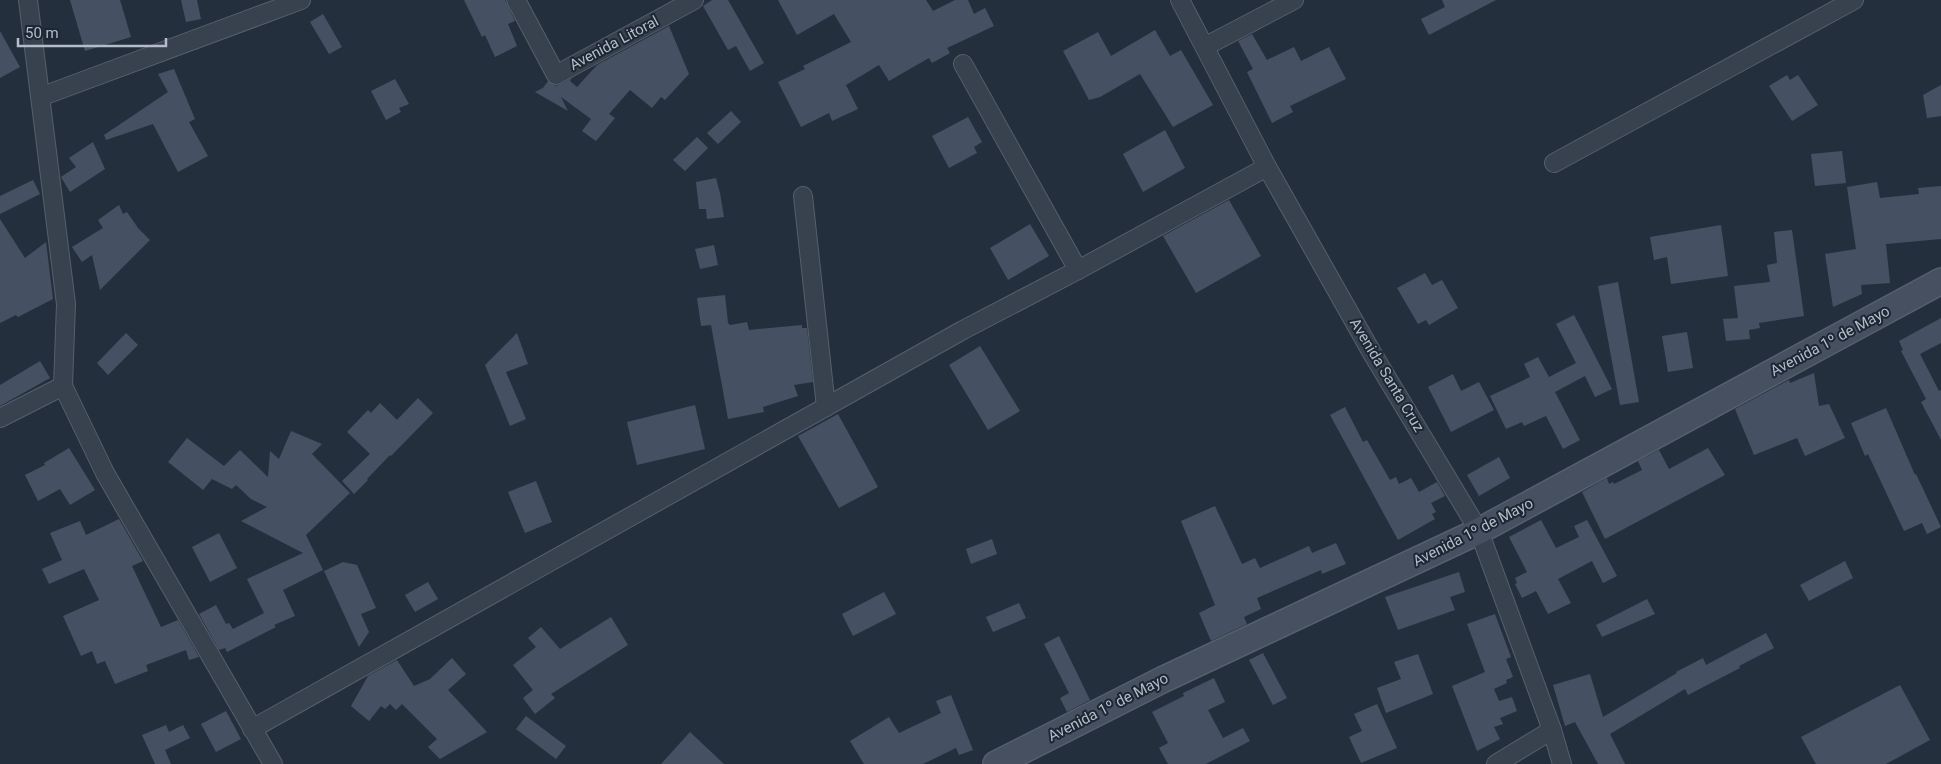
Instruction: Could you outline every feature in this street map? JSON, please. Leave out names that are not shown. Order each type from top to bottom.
[{"type":"main road","name":"Avenida 1º de Mayo","points":[[996,764],[1162,680],[1479,531],[1941,281]]},
{"type":"street","points":[[28,0],[66,304],[63,386],[105,473],[273,764]]},
{"type":"street","points":[[40,97],[301,0]]},
{"type":"street","name":"Avenida Litoral","points":[[516,0],[556,75],[694,0]]},
{"type":"street","name":"Avenida Santa Cruz","points":[[1180,0],[1206,46],[1267,167],[1372,353],[1479,531],[1552,730],[1562,764]]},
{"type":"street","points":[[1206,46],[1294,0]]},
{"type":"street","points":[[1554,163],[1854,0]]},
{"type":"street","points":[[963,64],[1078,270]]},
{"type":"street","points":[[252,729],[963,330],[1267,167]]},
{"type":"street","points":[[803,196],[826,406]]},
{"type":"street","points":[[0,418],[63,386]]},
{"type":"street","points":[[1496,764],[1552,730]]},
{"type":"building","points":[[70,0],[120,0],[131,37],[85,51]]},
{"type":"building","points":[[181,0],[197,0],[201,19],[186,22]]},
{"type":"building","points":[[464,0],[505,0],[515,21],[508,24],[517,46],[495,57],[485,35],[482,37]]},
{"type":"building","points":[[712,0],[728,0],[764,63],[750,71],[736,46],[728,50],[703,6]]},
{"type":"building","points":[[778,0],[926,0],[933,11],[955,0],[968,0],[974,14],[985,8],[994,26],[947,48],[950,53],[932,63],[929,58],[889,81],[879,65],[846,85],[858,109],[832,121],[829,113],[801,127],[778,82],[805,69],[803,66],[851,42],[834,14],[797,35]]},
{"type":"building","points":[[1442,0],[1496,0],[1429,35],[1421,19],[1445,7]]},
{"type":"building","points":[[323,14],[342,47],[329,54],[310,22]]},
{"type":"building","points":[[669,26],[689,74],[665,100],[661,97],[652,108],[630,90],[609,114],[615,118],[596,141],[582,131],[591,119],[561,97],[568,111],[535,92],[543,88],[548,81],[556,86],[572,78],[570,81],[577,87],[597,65]]},
{"type":"building","points":[[1155,30],[1170,56],[1181,50],[1213,105],[1173,127],[1140,74],[1100,97],[1089,100],[1063,51],[1098,32],[1111,56]]},
{"type":"building","points":[[0,31],[20,67],[0,78]]},
{"type":"building","points":[[1252,34],[1267,60],[1294,47],[1301,61],[1329,47],[1346,79],[1290,106],[1293,112],[1272,123],[1247,72],[1253,69],[1238,41]]},
{"type":"building","points":[[174,69],[195,119],[189,122],[208,156],[178,172],[153,124],[106,140],[104,135],[168,92],[158,74]]},
{"type":"building","points":[[1787,75],[1790,80],[1798,75],[1818,105],[1792,121],[1769,86]]},
{"type":"building","points":[[395,79],[409,104],[399,108],[401,112],[386,120],[371,91]]},
{"type":"building","points":[[1941,85],[1941,116],[1927,118],[1923,95]]},
{"type":"building","points":[[731,111],[741,122],[718,144],[707,133]]},
{"type":"building","points":[[968,117],[982,142],[974,147],[977,153],[949,168],[932,136]]},
{"type":"building","points":[[1165,130],[1185,168],[1143,192],[1123,154]]},
{"type":"building","points":[[697,137],[708,148],[685,171],[673,160]]},
{"type":"building","points":[[93,142],[105,169],[70,192],[61,177],[76,167],[69,158]]},
{"type":"building","points":[[1842,151],[1846,183],[1815,186],[1811,154]]},
{"type":"building","points":[[716,178],[724,217],[707,219],[706,209],[699,209],[696,182]]},
{"type":"building","points":[[33,180],[40,194],[0,214],[0,196]]},
{"type":"building","points":[[1877,182],[1880,198],[1919,194],[1918,188],[1941,186],[1941,239],[1886,244],[1890,283],[1861,285],[1862,294],[1833,307],[1825,254],[1856,249],[1847,187]]},
{"type":"building","points":[[1229,200],[1261,256],[1196,293],[1163,236]]},
{"type":"building","points":[[119,205],[123,214],[127,212],[138,228],[150,240],[100,290],[92,255],[82,262],[72,247],[103,228],[98,220]]},
{"type":"building","points":[[0,219],[25,258],[46,242],[53,299],[18,317],[16,315],[0,323]]},
{"type":"building","points":[[1030,224],[1049,256],[1008,280],[990,248]]},
{"type":"building","points":[[1721,225],[1728,276],[1671,284],[1667,257],[1654,260],[1650,237]]},
{"type":"building","points":[[1792,230],[1804,316],[1759,323],[1760,328],[1749,330],[1750,339],[1726,341],[1723,319],[1738,318],[1734,286],[1770,282],[1767,265],[1777,263],[1774,232]]},
{"type":"building","points":[[714,245],[718,265],[700,269],[695,249]]},
{"type":"building","points":[[1425,273],[1432,285],[1442,280],[1458,308],[1429,325],[1426,320],[1418,324],[1397,288]]},
{"type":"building","points":[[1618,282],[1639,402],[1620,405],[1598,286]]},
{"type":"building","points":[[725,295],[728,323],[730,325],[747,322],[749,330],[802,325],[802,328],[807,328],[813,382],[794,385],[798,396],[763,407],[764,412],[728,419],[711,325],[701,326],[697,298]]},
{"type":"building","points":[[1574,315],[1612,389],[1595,397],[1585,376],[1555,392],[1580,440],[1563,449],[1546,416],[1524,426],[1522,422],[1506,429],[1490,396],[1530,377],[1524,364],[1538,357],[1549,377],[1576,363],[1556,324]]},
{"type":"building","points":[[1941,318],[1941,343],[1920,354],[1939,391],[1941,390],[1941,440],[1921,402],[1926,399],[1901,351],[1903,350],[1899,341]]},
{"type":"building","points":[[1687,332],[1693,368],[1668,372],[1662,336]]},
{"type":"building","points":[[126,333],[138,345],[108,375],[97,363]]},
{"type":"building","points":[[517,333],[528,364],[506,372],[526,419],[510,426],[485,365]]},
{"type":"building","points":[[980,346],[1020,411],[988,430],[949,365]]},
{"type":"building","points":[[40,361],[50,378],[0,406],[0,385]]},
{"type":"building","points":[[1814,373],[1819,406],[1829,404],[1845,438],[1805,456],[1797,438],[1754,455],[1735,409],[1789,380],[1790,383]]},
{"type":"building","points":[[1453,374],[1461,391],[1479,382],[1494,410],[1451,432],[1428,387]]},
{"type":"building","points":[[418,398],[433,413],[354,494],[342,481],[370,454],[347,432],[368,410],[371,413],[380,403],[397,420]]},
{"type":"building","points":[[695,405],[705,449],[637,465],[627,422]]},
{"type":"building","points":[[1345,407],[1363,442],[1367,440],[1390,480],[1396,477],[1399,484],[1411,478],[1419,492],[1437,482],[1445,496],[1431,503],[1436,512],[1432,514],[1435,519],[1398,540],[1330,415]]},
{"type":"building","points":[[1886,408],[1915,475],[1941,527],[1927,534],[1922,523],[1904,531],[1868,454],[1865,456],[1851,423]]},
{"type":"building","points":[[838,414],[878,487],[839,508],[798,436]]},
{"type":"building","points":[[291,431],[322,444],[312,454],[350,493],[306,535],[323,570],[283,590],[295,616],[274,625],[276,627],[227,652],[225,648],[219,650],[199,614],[216,605],[226,624],[229,623],[233,629],[264,613],[247,579],[303,553],[241,521],[267,507],[251,499],[236,485],[232,489],[212,479],[203,490],[168,462],[187,438],[224,466],[240,450],[268,477],[270,451],[279,459]]},
{"type":"building","points":[[69,448],[95,490],[70,505],[60,489],[38,501],[25,475],[45,465],[44,463]]},
{"type":"building","points":[[1708,448],[1725,475],[1605,539],[1582,492],[1607,478],[1609,484],[1613,482],[1614,484],[1642,470],[1638,461],[1659,450],[1669,469]]},
{"type":"building","points":[[1499,457],[1510,478],[1479,496],[1467,475]]},
{"type":"building","points":[[536,481],[552,522],[525,533],[508,492]]},
{"type":"building","points":[[1215,506],[1242,564],[1255,558],[1260,568],[1309,546],[1312,553],[1336,543],[1346,564],[1322,574],[1321,570],[1257,598],[1261,609],[1244,617],[1247,624],[1211,641],[1199,613],[1215,605],[1181,521]]},
{"type":"building","points":[[119,519],[143,561],[132,566],[161,627],[178,620],[199,657],[189,660],[186,650],[146,665],[148,671],[115,684],[105,661],[97,664],[92,651],[81,656],[63,616],[99,600],[84,569],[49,584],[42,569],[62,560],[50,533],[80,521],[86,535]]},
{"type":"building","points":[[1541,520],[1556,548],[1579,537],[1574,526],[1587,520],[1617,576],[1603,583],[1592,561],[1558,579],[1571,603],[1548,614],[1536,591],[1522,598],[1515,584],[1517,583],[1515,578],[1527,572],[1509,537]]},
{"type":"building","points":[[219,533],[237,568],[210,582],[192,547]]},
{"type":"building","points":[[992,539],[997,554],[971,564],[966,549]]},
{"type":"building","points":[[1845,561],[1853,578],[1809,601],[1800,585]]},
{"type":"building","points":[[343,562],[357,565],[376,608],[361,614],[369,632],[359,647],[324,571]]},
{"type":"building","points":[[1459,572],[1465,592],[1450,597],[1455,610],[1398,630],[1385,597]]},
{"type":"building","points":[[428,582],[438,599],[415,612],[405,595]]},
{"type":"building","points":[[884,592],[896,614],[853,636],[842,614]]},
{"type":"building","points":[[1647,599],[1655,614],[1602,637],[1596,625]]},
{"type":"building","points":[[1019,603],[1026,618],[993,632],[986,617]]},
{"type":"building","points":[[1495,614],[1511,657],[1506,659],[1513,677],[1506,680],[1507,683],[1494,689],[1499,701],[1512,697],[1517,711],[1500,718],[1503,724],[1494,727],[1500,739],[1477,751],[1452,686],[1485,672],[1467,624]]},
{"type":"building","points":[[611,617],[628,645],[551,694],[555,698],[535,714],[523,698],[533,690],[513,665],[536,647],[528,638],[541,627],[560,649]]},
{"type":"building","points":[[1766,633],[1774,648],[1688,695],[1685,689],[1610,734],[1625,764],[1598,764],[1575,722],[1565,726],[1553,685],[1590,674],[1603,717],[1676,672],[1703,658],[1706,665]]},
{"type":"building","points":[[1059,636],[1090,700],[1067,712],[1060,698],[1069,693],[1044,644]]},
{"type":"building","points":[[1263,653],[1287,698],[1273,705],[1249,660]]},
{"type":"building","points":[[1418,654],[1433,694],[1386,713],[1377,688],[1401,679],[1394,662]]},
{"type":"building","points":[[452,658],[466,674],[448,690],[487,732],[440,759],[428,747],[437,739],[402,704],[396,710],[390,704],[385,709],[381,706],[369,721],[351,706],[368,676],[397,660],[414,686],[430,679]]},
{"type":"building","points":[[1214,678],[1225,702],[1208,710],[1223,738],[1243,728],[1250,741],[1206,764],[1168,764],[1159,748],[1168,743],[1152,712],[1184,696],[1183,693]]},
{"type":"building","points":[[1900,685],[1930,740],[1886,764],[1816,764],[1801,737]]},
{"type":"building","points":[[951,695],[973,750],[959,755],[956,748],[923,764],[864,764],[850,741],[889,717],[899,733],[941,713],[936,701]]},
{"type":"building","points":[[1377,704],[1397,748],[1361,763],[1349,737],[1362,731],[1354,714]]},
{"type":"building","points":[[226,711],[241,739],[216,752],[201,724]]},
{"type":"building","points":[[526,716],[566,746],[556,759],[516,729]]},
{"type":"building","points":[[166,725],[169,732],[183,725],[190,738],[165,750],[171,764],[155,764],[142,735]]},
{"type":"building","points":[[690,732],[724,764],[661,764]]}]
